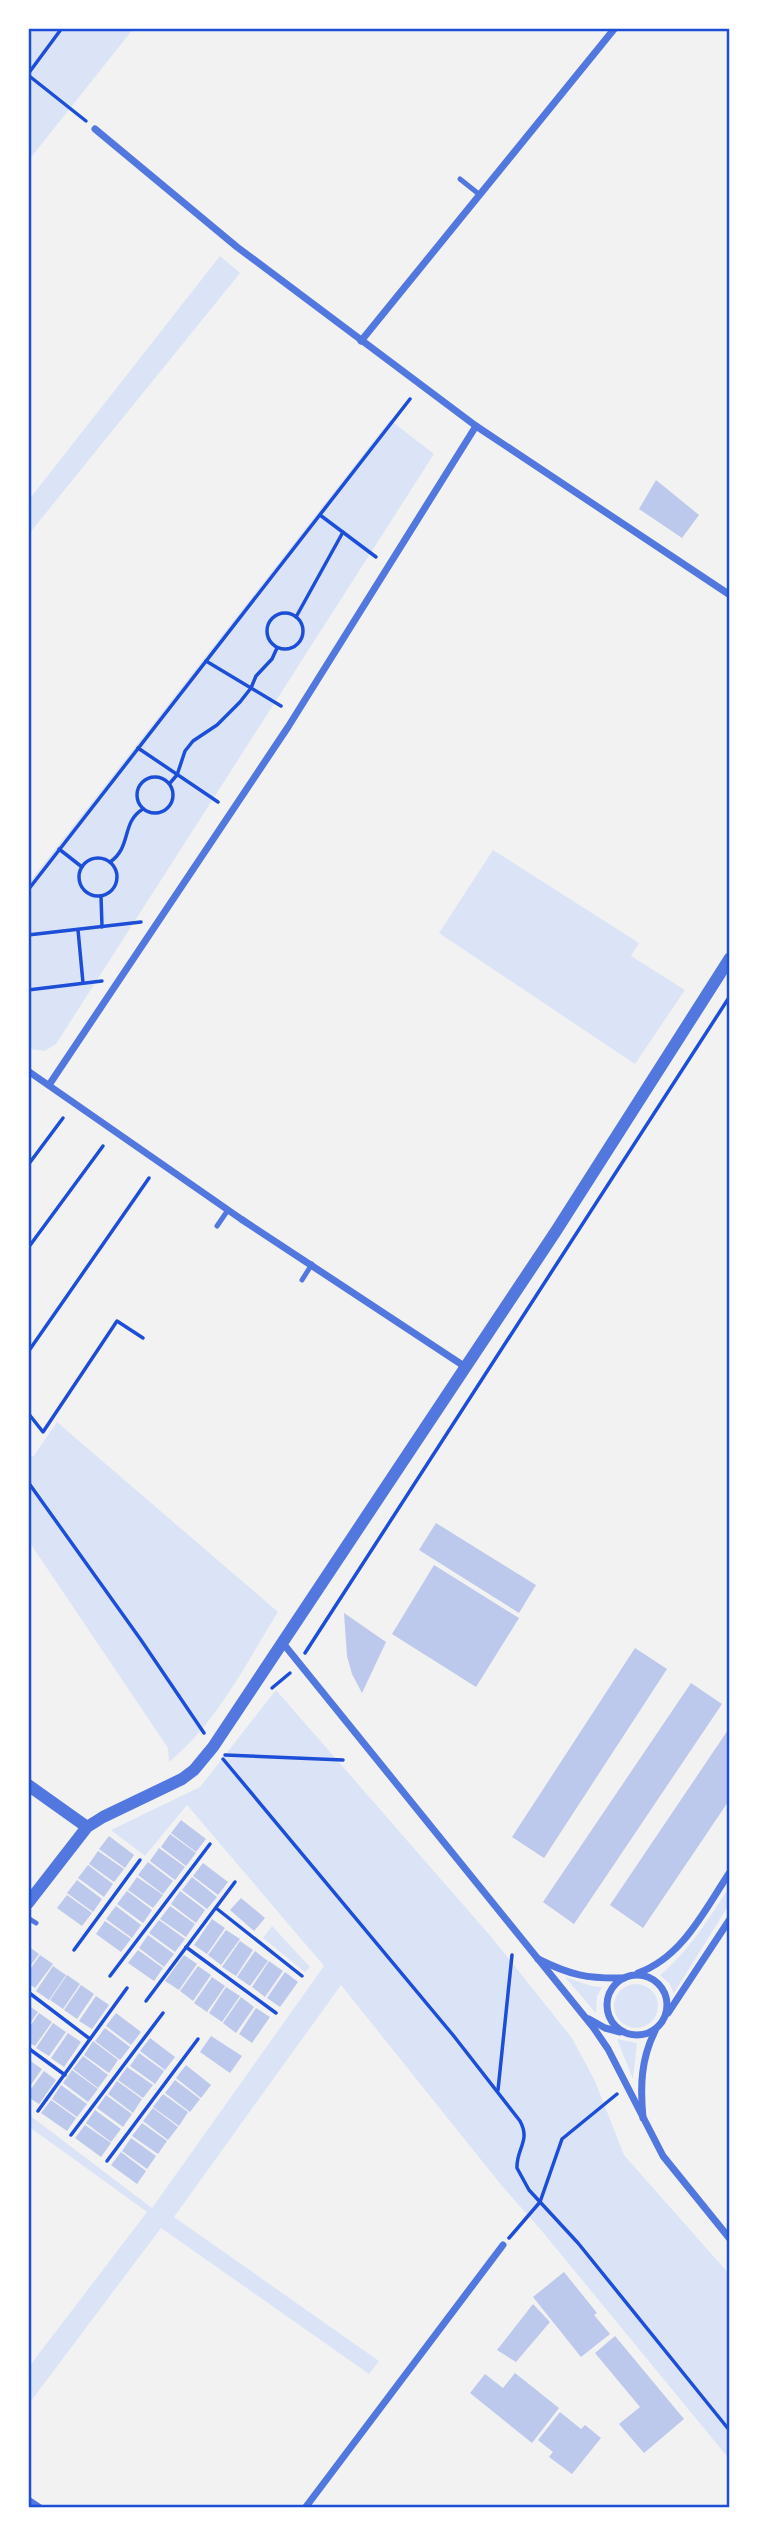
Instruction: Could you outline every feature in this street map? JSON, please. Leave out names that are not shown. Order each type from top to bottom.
[{"type":"street","points":[[361,341],[615,28]]},
{"type":"street","points":[[95,129],[237,247],[476,426],[730,595]]},
{"type":"street","points":[[49,1085],[288,727],[476,426]]},
{"type":"street","points":[[28,1903],[87,1827],[182,1779],[216,1751],[282,1642],[556,1230],[730,958]]},
{"type":"street","points":[[28,1070],[228,1210],[464,1366]]},
{"type":"street","points":[[282,1642],[583,2015],[608,2049],[643,2122],[663,2156],[730,2239]]},
{"type":"street","points":[[28,1785],[87,1827]]},
{"type":"street","points":[[608,2049],[605,2028],[611,1990],[627,1976],[650,1969],[680,1945],[730,1872]]},
{"type":"street","points":[[643,2122],[641,2076],[646,2050],[655,2031],[730,1919]]},
{"type":"street","points":[[534,1957],[559,1970],[583,1977],[647,1976],[660,1986],[667,2000],[666,2017]]},
{"type":"street","points":[[607,2007],[613,2024],[628,2035]]},
{"type":"street","points":[[583,2015],[605,2028],[628,2035],[647,2035],[655,2031]]},
{"type":"street","points":[[305,2508],[503,2245]]},
{"type":"street","points":[[28,2500],[40,2508]]},
{"type":"lane","points":[[460,180],[480,195]]},
{"type":"lane","points":[[217,1226],[228,1210]]},
{"type":"lane","points":[[302,1280],[312,1264]]},
{"type":"lane","points":[[28,1918],[36,1923]]},
{"type":"path","points":[[62,28],[28,75],[95,129]]},
{"type":"path","points":[[28,890],[410,400]]},
{"type":"path","points":[[320,515],[376,557]]},
{"type":"path","points":[[296,617],[343,532]]},
{"type":"path","points":[[282,612],[296,617],[302,625],[299,643],[289,649],[277,648],[269,640],[267,623],[282,612]]},
{"type":"path","points":[[170,783],[177,775],[185,751],[193,741],[217,725],[251,688],[256,676],[272,659],[277,648]]},
{"type":"path","points":[[206,662],[281,706]]},
{"type":"path","points":[[138,748],[218,803]]},
{"type":"path","points":[[152,777],[165,779],[170,783],[174,795],[170,807],[154,814],[143,809],[137,793],[142,783],[152,777]]},
{"type":"path","points":[[110,862],[125,844],[131,819],[143,809]]},
{"type":"path","points":[[60,849],[82,867]]},
{"type":"path","points":[[92,859],[110,862],[117,872],[116,885],[102,896],[95,896],[84,890],[79,879],[82,867],[92,859]]},
{"type":"path","points":[[102,896],[102,927]]},
{"type":"path","points":[[28,935],[141,922]]},
{"type":"path","points":[[78,930],[83,983]]},
{"type":"path","points":[[28,990],[104,981]]},
{"type":"path","points":[[267,1693],[299,1663],[730,996]]},
{"type":"path","points":[[28,1165],[63,1118]]},
{"type":"path","points":[[28,1248],[103,1146]]},
{"type":"path","points":[[28,1352],[149,1178]]},
{"type":"path","points":[[28,1413],[43,1432],[117,1321],[143,1338]]},
{"type":"path","points":[[28,1482],[141,1640],[216,1751],[498,2092],[524,2129],[525,2139],[516,2163],[523,2182],[578,2243],[730,2431]]},
{"type":"path","points":[[216,1751],[227,1745]]},
{"type":"path","points":[[216,1751],[343,1760]]},
{"type":"path","points":[[110,1976],[210,1844]]},
{"type":"path","points":[[74,1950],[140,1860]]},
{"type":"path","points":[[146,2001],[235,1882]]},
{"type":"path","points":[[216,1908],[302,1976]]},
{"type":"path","points":[[186,1947],[276,2013]]},
{"type":"path","points":[[498,2092],[512,1955]]},
{"type":"path","points":[[38,2111],[127,1988]]},
{"type":"path","points":[[28,1992],[90,2039]]},
{"type":"path","points":[[71,2135],[163,2013]]},
{"type":"path","points":[[107,2161],[198,2039]]},
{"type":"path","points":[[28,2048],[65,2075]]},
{"type":"path","points":[[503,2245],[540,2202],[562,2139],[626,2087]]},
{"type":"shaded area","points":[[28,28],[134,28],[28,161]]},
{"type":"shaded area","points":[[220,256],[240,273],[28,535],[28,501]]},
{"type":"shaded area","points":[[390,420],[434,454],[56,1044],[45,1051],[30,1049],[28,884]]},
{"type":"shaded area","points":[[493,850],[639,943],[631,956],[685,990],[635,1064],[439,933]]},
{"type":"shaded area","points":[[57,1422],[278,1612],[216,1711],[169,1762],[168,1748],[28,1540],[28,1451],[33,1457]]},
{"type":"shaded area","points":[[276,1690],[493,1939],[572,2038],[595,2081],[624,2155],[730,2275],[730,2460],[502,2186],[341,1985],[174,2217],[379,2361],[369,2374],[161,2228],[28,2405],[28,2368],[147,2212],[28,2126],[28,2114],[152,2208],[324,1966],[187,1805],[145,1856],[111,1830],[200,1787]]},
{"type":"shaded area","points":[[730,1886],[730,1903],[674,1993],[669,1983],[660,1975],[690,1944]]},
{"type":"shaded area","points":[[272,1926],[310,1967],[305,1972],[263,1938]]},
{"type":"shaded area","points":[[565,1977],[602,1987],[597,1996],[596,2013]]},
{"type":"shaded area","points":[[636,1984],[645,1985],[652,1990],[657,1997],[657,2015],[652,2022],[645,2027],[636,2028],[627,2027],[620,2022],[615,2015],[614,2006],[615,1997],[620,1990],[627,1985]]},
{"type":"shaded area","points":[[617,2039],[637,2043],[633,2079]]},
{"type":"building","points":[[656,480],[699,515],[682,538],[639,509]]},
{"type":"building","points":[[436,1523],[536,1585],[519,1613],[419,1550]]},
{"type":"building","points":[[434,1565],[519,1618],[476,1687],[392,1634]]},
{"type":"building","points":[[344,1613],[386,1642],[362,1693],[352,1674],[347,1656]]},
{"type":"building","points":[[635,1648],[667,1669],[544,1858],[512,1837]]},
{"type":"building","points":[[691,1683],[722,1704],[574,1924],[543,1902]]},
{"type":"building","points":[[730,1727],[730,1799],[643,1928],[610,1905]]},
{"type":"building","points":[[181,1820],[206,1839],[196,1852],[171,1833]]},
{"type":"building","points":[[170,1834],[196,1853],[186,1866],[161,1847]]},
{"type":"building","points":[[109,1836],[134,1855],[125,1868],[99,1849]]},
{"type":"building","points":[[159,1848],[185,1867],[175,1880],[150,1861]]},
{"type":"building","points":[[98,1851],[124,1869],[114,1882],[89,1864]]},
{"type":"building","points":[[148,1862],[173,1881],[163,1894],[138,1875]]},
{"type":"building","points":[[203,1863],[228,1882],[218,1895],[193,1876]]},
{"type":"building","points":[[88,1865],[113,1884],[104,1897],[78,1878]]},
{"type":"building","points":[[137,1877],[163,1895],[153,1908],[128,1890]]},
{"type":"building","points":[[192,1877],[217,1897],[207,1909],[182,1890]]},
{"type":"building","points":[[77,1880],[102,1899],[93,1912],[67,1893]]},
{"type":"building","points":[[127,1891],[152,1910],[143,1923],[117,1904]]},
{"type":"building","points":[[180,1891],[205,1910],[196,1923],[171,1904]]},
{"type":"building","points":[[67,1895],[92,1913],[82,1926],[57,1908]]},
{"type":"building","points":[[241,1898],[265,1918],[254,1931],[230,1910]]},
{"type":"building","points":[[116,1906],[141,1925],[132,1938],[106,1919]]},
{"type":"building","points":[[170,1906],[195,1924],[186,1937],[160,1919]]},
{"type":"building","points":[[212,1919],[225,1928],[207,1954],[194,1945]]},
{"type":"building","points":[[159,1920],[185,1939],[175,1952],[149,1933]]},
{"type":"building","points":[[105,1921],[131,1939],[121,1952],[96,1934]]},
{"type":"building","points":[[226,1930],[240,1939],[221,1965],[208,1955]]},
{"type":"building","points":[[148,1935],[174,1954],[164,1967],[139,1948]]},
{"type":"building","points":[[240,1941],[253,1950],[236,1976],[222,1967]]},
{"type":"building","points":[[28,1946],[39,1954],[28,1969]]},
{"type":"building","points":[[138,1950],[163,1968],[154,1981],[128,1963]]},
{"type":"building","points":[[255,1951],[268,1961],[250,1986],[237,1977]]},
{"type":"building","points":[[40,1955],[53,1964],[35,1988],[28,1983],[28,1972]]},
{"type":"building","points":[[184,1955],[197,1964],[179,1990],[165,1981]]},
{"type":"building","points":[[269,1961],[283,1971],[265,1997],[252,1987]]},
{"type":"building","points":[[53,1966],[66,1975],[49,2000],[36,1991]]},
{"type":"building","points":[[198,1966],[211,1975],[193,2001],[180,1991]]},
{"type":"building","points":[[285,1972],[298,1982],[280,2007],[267,1998]]},
{"type":"building","points":[[67,1975],[80,1984],[63,2009],[50,2000]]},
{"type":"building","points":[[212,1977],[225,1986],[207,2012],[194,2003]]},
{"type":"building","points":[[81,1985],[94,1994],[77,2019],[64,2010]]},
{"type":"building","points":[[226,1987],[240,1996],[222,2022],[209,2013]]},
{"type":"building","points":[[96,1996],[109,2005],[92,2029],[79,2021]]},
{"type":"building","points":[[241,1997],[254,2007],[236,2033],[223,2023]]},
{"type":"building","points":[[28,2005],[38,2012],[28,2026]]},
{"type":"building","points":[[256,2008],[270,2017],[252,2043],[239,2034]]},
{"type":"building","points":[[39,2013],[52,2022],[35,2046],[28,2042],[28,2029]]},
{"type":"building","points":[[116,2013],[141,2032],[131,2045],[106,2026]]},
{"type":"building","points":[[53,2023],[66,2032],[49,2056],[36,2048]]},
{"type":"building","points":[[105,2028],[130,2047],[120,2060],[95,2041]]},
{"type":"building","points":[[68,2033],[81,2042],[64,2067],[51,2058]]},
{"type":"building","points":[[211,2036],[242,2056],[230,2073],[200,2052]]},
{"type":"building","points":[[150,2038],[175,2057],[165,2070],[140,2051]]},
{"type":"building","points":[[93,2041],[118,2060],[109,2073],[84,2055]]},
{"type":"building","points":[[139,2053],[164,2071],[155,2084],[130,2066]]},
{"type":"building","points":[[83,2056],[108,2075],[98,2088],[73,2069]]},
{"type":"building","points":[[29,2060],[42,2069],[28,2089],[28,2062]]},
{"type":"building","points":[[186,2065],[211,2085],[201,2098],[176,2078]]},
{"type":"building","points":[[127,2067],[153,2085],[143,2098],[118,2080]]},
{"type":"building","points":[[72,2070],[98,2089],[88,2102],[63,2083]]},
{"type":"building","points":[[44,2071],[56,2080],[39,2104],[28,2097],[28,2093]]},
{"type":"building","points":[[175,2080],[200,2099],[190,2112],[165,2093]]},
{"type":"building","points":[[117,2081],[142,2099],[133,2113],[108,2094]]},
{"type":"building","points":[[61,2085],[87,2104],[77,2117],[52,2099]]},
{"type":"building","points":[[163,2094],[188,2112],[179,2126],[153,2107]]},
{"type":"building","points":[[106,2095],[132,2114],[123,2127],[97,2108]]},
{"type":"building","points":[[51,2100],[76,2118],[67,2131],[41,2113]]},
{"type":"building","points":[[153,2108],[178,2127],[168,2140],[143,2121]]},
{"type":"building","points":[[95,2110],[121,2129],[111,2142],[86,2123]]},
{"type":"building","points":[[142,2123],[167,2141],[158,2154],[132,2136]]},
{"type":"building","points":[[85,2125],[111,2143],[101,2157],[75,2138]]},
{"type":"building","points":[[131,2138],[156,2156],[147,2169],[122,2151]]},
{"type":"building","points":[[121,2152],[146,2171],[137,2184],[111,2165]]},
{"type":"building","points":[[564,2272],[610,2334],[581,2357],[533,2297]]},
{"type":"building","points":[[533,2304],[550,2322],[516,2362],[497,2350]]},
{"type":"building","points":[[615,2336],[684,2419],[644,2453],[619,2424],[640,2407],[595,2353]]},
{"type":"building","points":[[515,2373],[559,2408],[532,2443],[470,2393],[485,2374],[503,2388]]},
{"type":"building","points":[[560,2412],[581,2429],[585,2425],[601,2438],[572,2474],[549,2457],[553,2452],[538,2440]]}]
